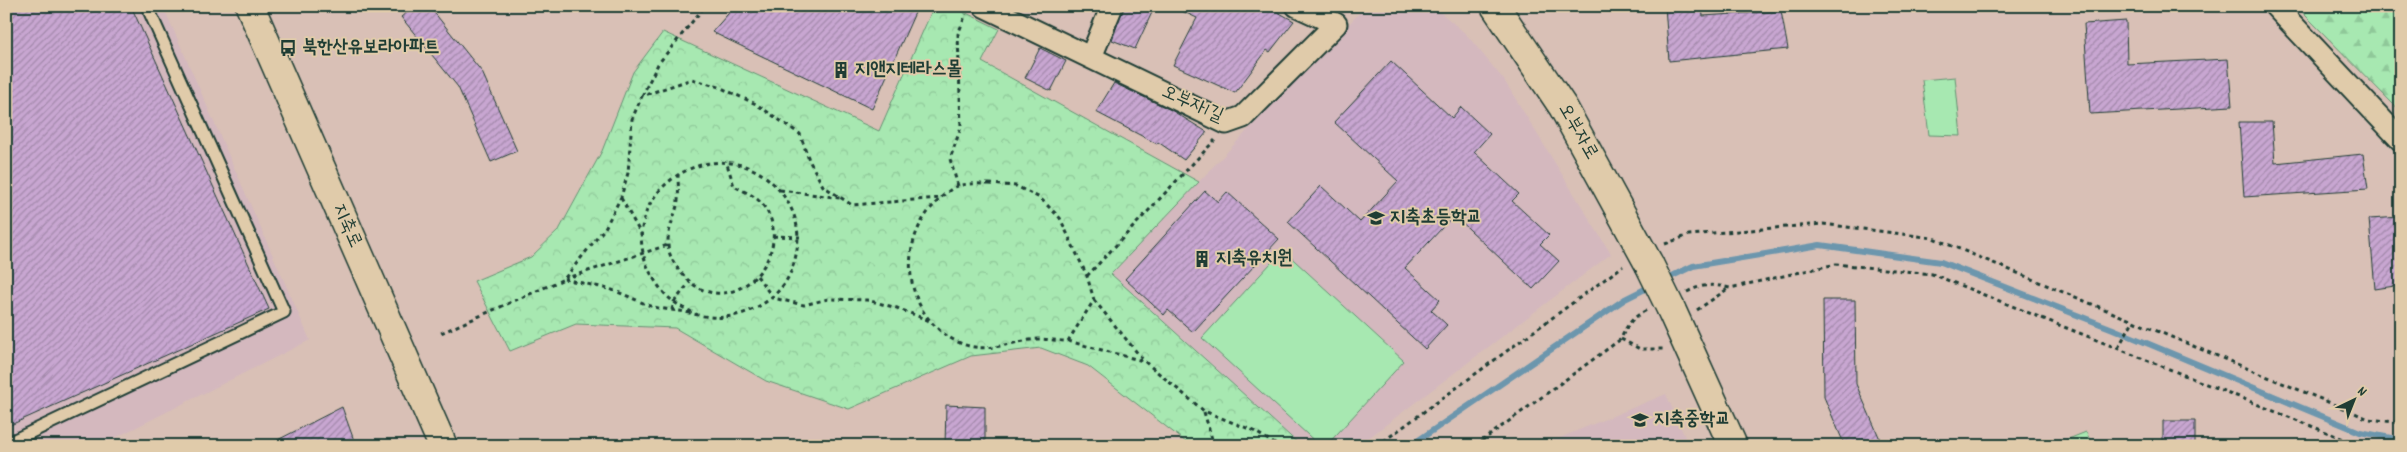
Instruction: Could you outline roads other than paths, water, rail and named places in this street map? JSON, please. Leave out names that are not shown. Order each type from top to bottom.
[{"type":"main road","name":"지축로","points":[[250,6],[444,446]]},
{"type":"main road","name":"오부자로","points":[[1495,6],[1563,107],[1646,257],[1676,305],[1733,446]]},
{"type":"street","name":"오부자1길","points":[[984,6],[1226,123],[1243,117],[1336,24],[1298,6]]},
{"type":"street","points":[[1091,57],[1112,6]]},
{"type":"street","points":[[2275,6],[2401,140]]},
{"type":"lane","points":[[6,444],[284,312],[147,6]]},
{"type":"waterway","points":[[1664,280],[1693,266],[1820,245],[1941,262],[2113,329],[2360,432],[2401,440]]},
{"type":"waterway","points":[[1410,446],[1625,299],[1653,285]]},
{"type":"place","name":"북한산유보라아파트","points":[[288,48]]},
{"type":"place","name":"지앤지테라스몰","points":[[841,70]]},
{"type":"place","name":"지축초등학교","points":[[1376,218]]},
{"type":"place","name":"지축유치원","points":[[1202,259]]},
{"type":"place","name":"지축중학교","points":[[1640,420]]}]
